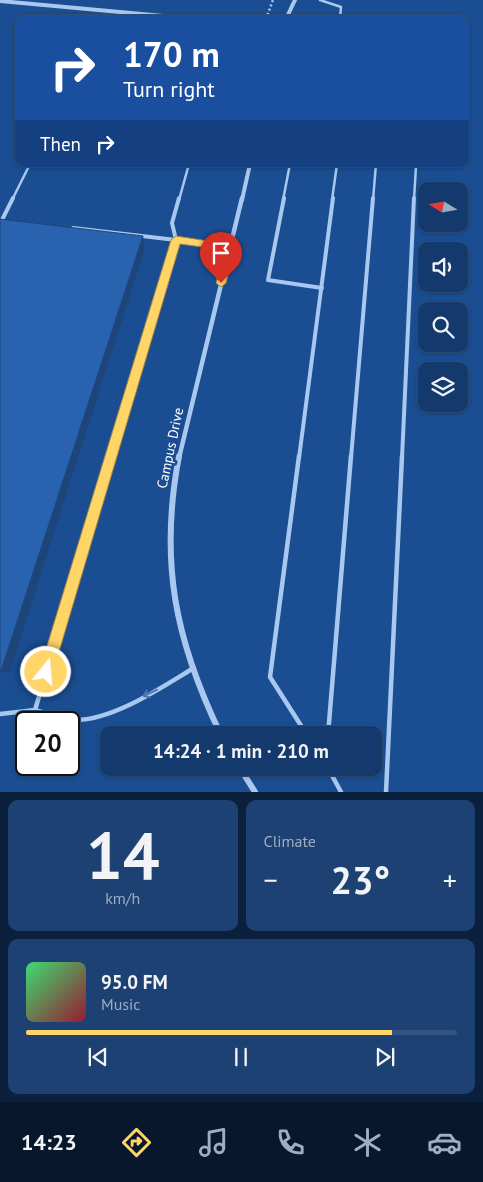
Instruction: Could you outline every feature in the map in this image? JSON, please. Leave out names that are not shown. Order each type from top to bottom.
[{"type":"street","points":[[288,15],[295,0]]},
{"type":"street","points":[[0,1],[152,15]]},
{"type":"street","name":"Campus Drive","points":[[216,726],[192,669],[180,628],[172,588],[170,512],[182,445],[249,167]]},
{"type":"street","points":[[245,776],[255,792]]},
{"type":"lane","points":[[320,0],[342,7],[341,15]]},
{"type":"lane","points":[[10,221],[1,220],[28,167]]},
{"type":"lane","points":[[35,710],[176,240],[172,223],[188,167]]},
{"type":"lane","points":[[289,167],[268,280],[322,288]]},
{"type":"lane","points":[[301,726],[270,677],[337,167]]},
{"type":"lane","points":[[329,726],[376,167]]},
{"type":"lane","points":[[386,792],[416,167]]},
{"type":"lane","points":[[72,228],[230,247]]},
{"type":"lane","points":[[0,714],[35,710],[74,721],[98,716],[155,692],[192,669]]},
{"type":"lane","points":[[332,776],[341,792]]},
{"type":"path","points":[[267,15],[273,0]]},
{"type":"building","points":[[0,219],[143,236],[1,671],[0,671]]},
{"type":"route","points":[[46,672],[176,240],[230,247],[221,283]]}]
